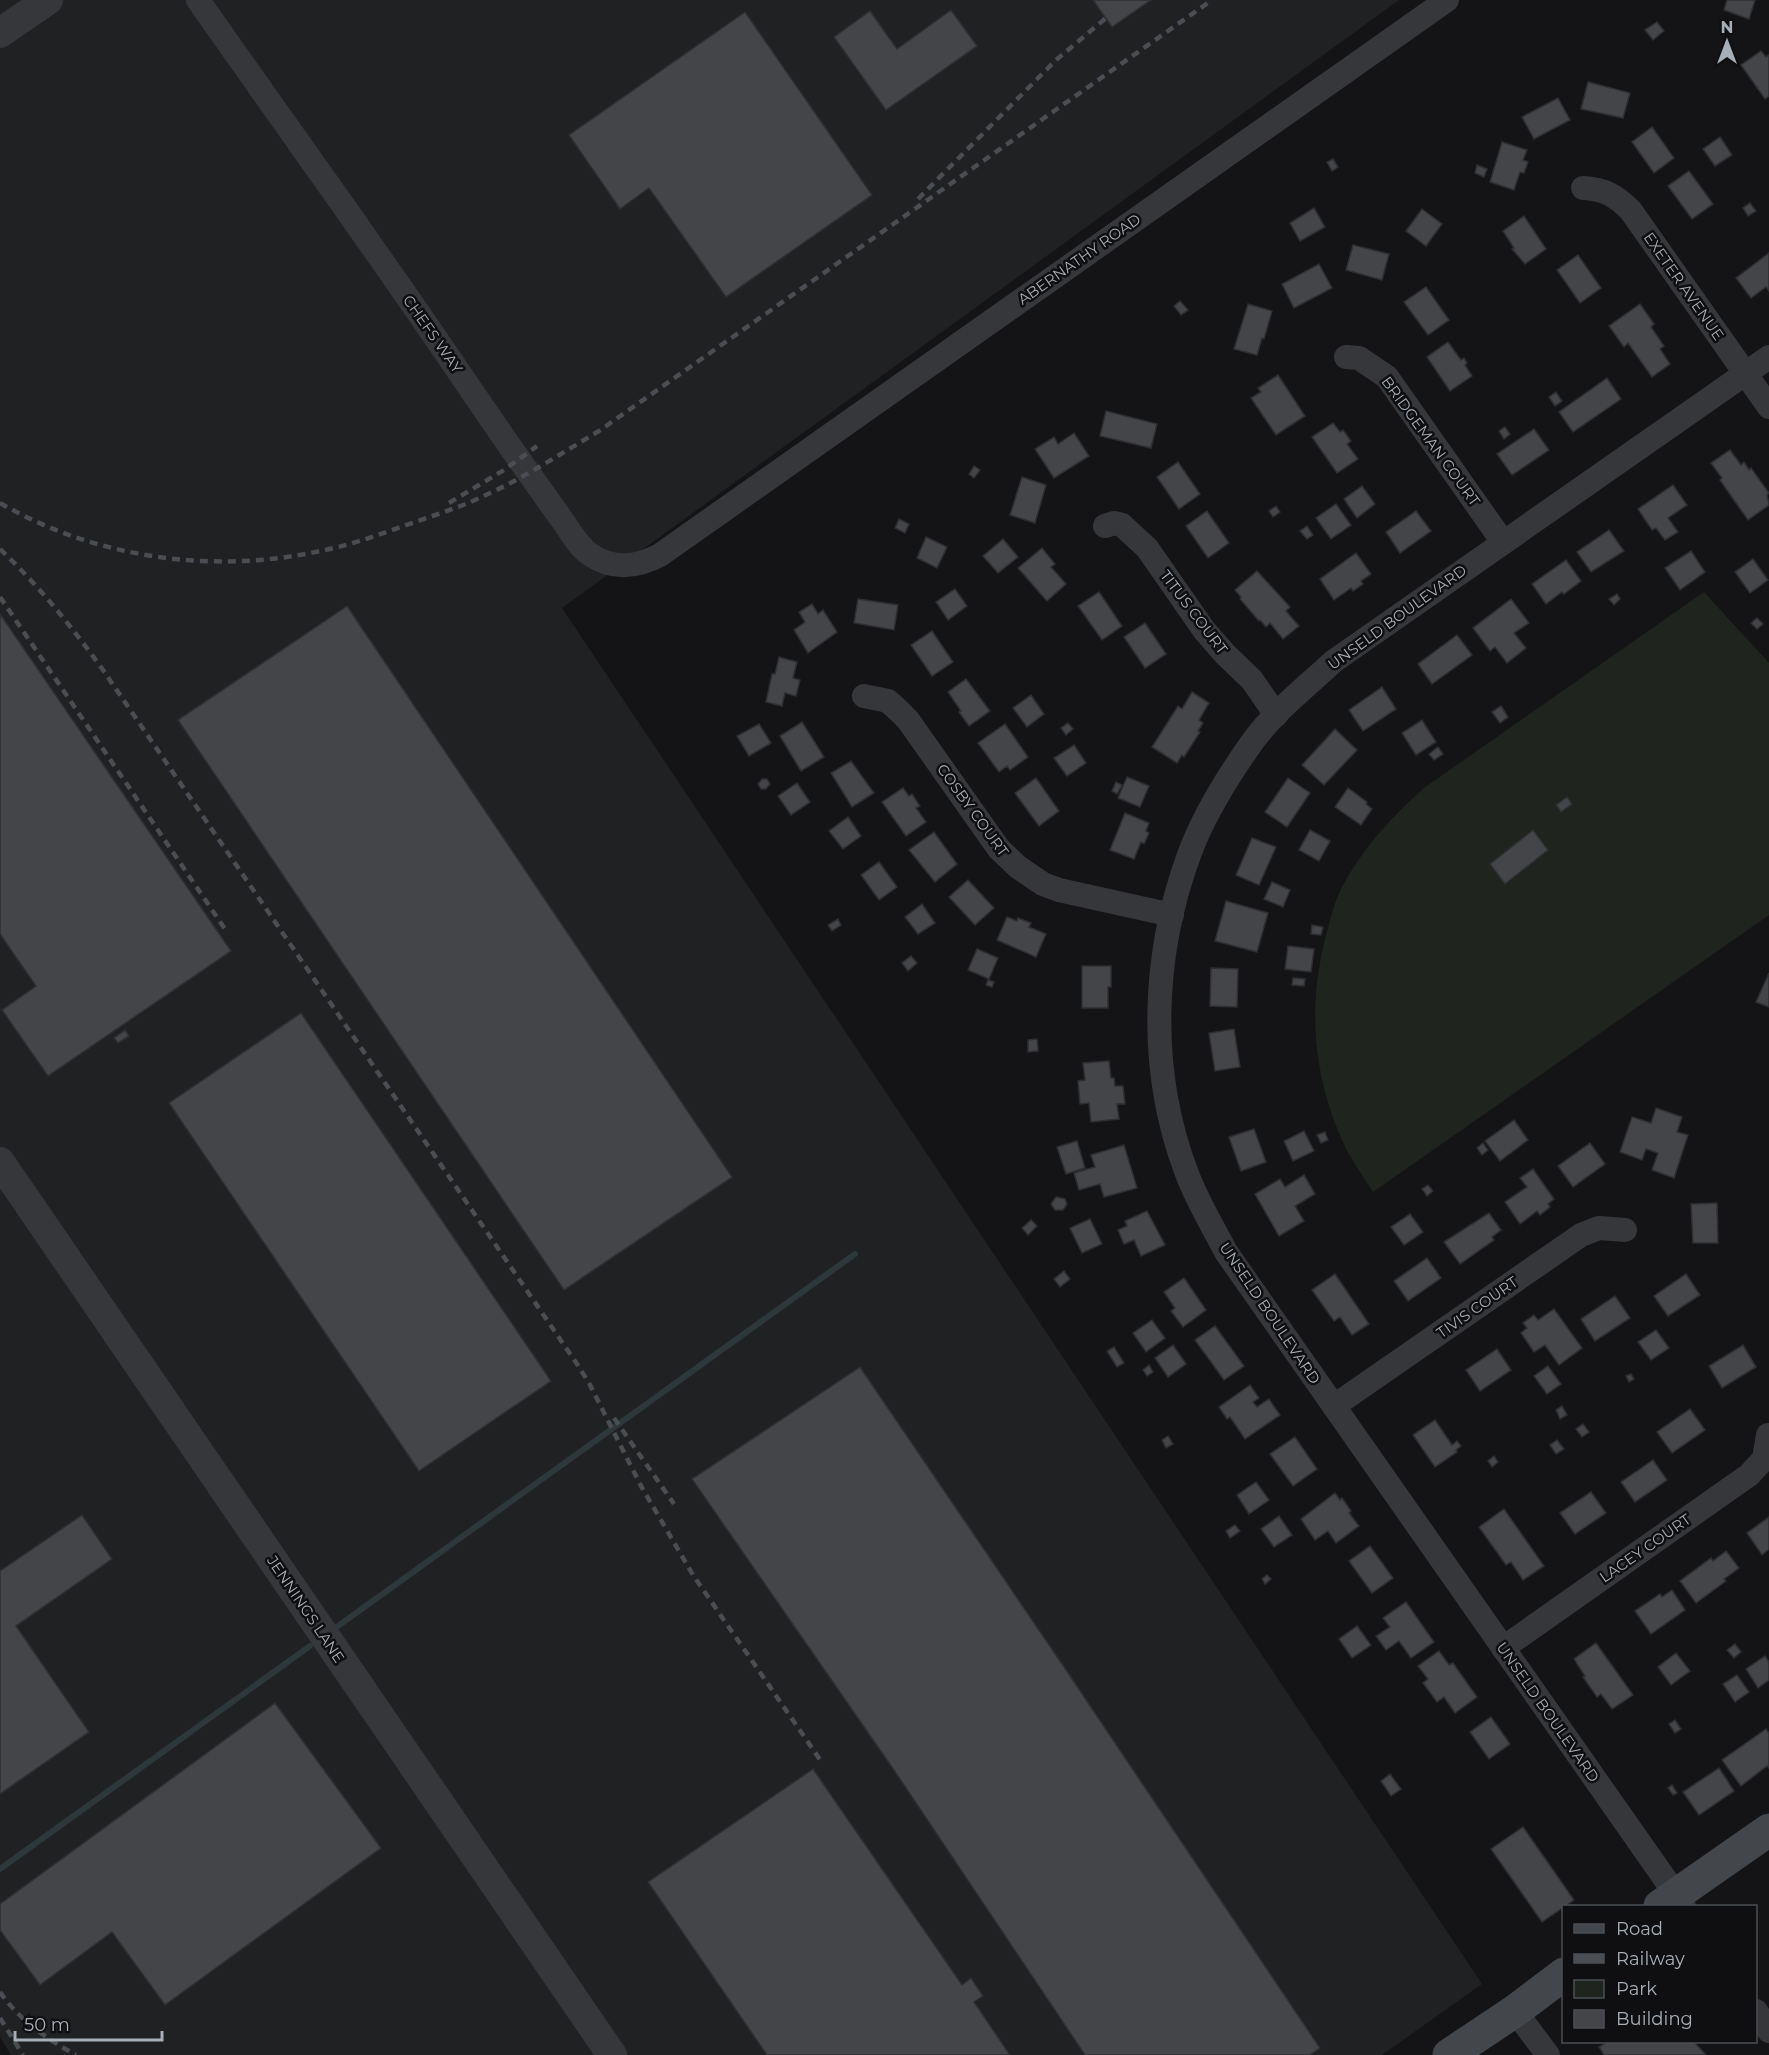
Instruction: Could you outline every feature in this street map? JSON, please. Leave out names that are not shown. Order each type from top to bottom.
[{"type":"main road","points":[[1673,1903],[1769,1830]]},
{"type":"main road","points":[[1449,2055],[1515,2011],[1562,1975]]},
{"type":"street","points":[[0,33],[48,0]]},
{"type":"street","name":"CHEFS WAY","points":[[198,0],[528,474],[584,549],[604,562],[617,565],[648,562],[712,518]]},
{"type":"street","name":"ABERNATHY ROAD","points":[[712,518],[1447,0]]},
{"type":"street","name":"EXETER AVENUE","points":[[1583,188],[1597,188],[1607,192],[1620,199],[1631,211],[1769,407]]},
{"type":"street","name":"BRIDGEMAN COURT","points":[[1346,357],[1359,358],[1387,377],[1503,542]]},
{"type":"street","name":"UNSELD BOULEVARD","points":[[1673,1903],[1503,1648],[1226,1252],[1185,1170],[1169,1116],[1159,1040],[1160,1006],[1166,938],[1189,853],[1218,794],[1255,739],[1276,715],[1334,661],[1769,357]]},
{"type":"street","name":"TITUS COURT","points":[[1105,526],[1114,523],[1122,525],[1147,548],[1204,630],[1252,680],[1276,715]]},
{"type":"street","name":"COSBY COURT","points":[[864,696],[888,702],[908,720],[999,849],[1018,867],[1044,884],[1059,890],[1172,915]]},
{"type":"street","name":"JENNINGS LANE","points":[[0,1162],[612,2055]]},
{"type":"street","name":"TIVIS COURT","points":[[1334,1407],[1581,1235],[1599,1228],[1625,1230]]},
{"type":"street","name":"LACEY COURT","points":[[1503,1648],[1749,1475],[1764,1459],[1768,1435]]},
{"type":"street","points":[[1515,2011],[1548,2055]]},
{"type":"street","points":[[1757,2014],[1769,2031]]},
{"type":"shaded area","points":[[0,0],[1399,0],[562,608],[1482,1984],[1382,2055],[11,2055],[0,2037]]},
{"type":"green space","points":[[1704,592],[1769,663],[1769,915],[1373,1192],[1339,1133],[1330,1109],[1318,1059],[1315,1009],[1317,983],[1333,908],[1343,885],[1379,833],[1424,788]]},
{"type":"building","points":[[1093,0],[1151,0],[1112,27]]},
{"type":"building","points":[[1727,0],[1755,0],[1749,19],[1724,10]]},
{"type":"building","points":[[951,10],[977,46],[886,110],[834,37],[870,11],[897,49]]},
{"type":"building","points":[[745,12],[872,195],[726,297],[649,188],[620,209],[569,135]]},
{"type":"building","points":[[1657,22],[1664,31],[1653,40],[1645,30]]},
{"type":"building","points":[[1761,51],[1766,57],[1769,55],[1769,96],[1765,99],[1741,65]]},
{"type":"building","points":[[1588,82],[1630,93],[1623,118],[1581,109]]},
{"type":"building","points":[[1558,98],[1570,120],[1534,139],[1522,117]]},
{"type":"building","points":[[1652,127],[1674,158],[1654,173],[1632,142]]},
{"type":"building","points":[[1720,137],[1732,155],[1715,166],[1703,149]]},
{"type":"building","points":[[1502,142],[1527,150],[1523,160],[1528,162],[1524,173],[1520,172],[1514,190],[1490,182]]},
{"type":"building","points":[[1333,159],[1338,167],[1332,171],[1327,162]]},
{"type":"building","points":[[1477,165],[1487,169],[1484,177],[1475,173]]},
{"type":"building","points":[[1689,171],[1713,204],[1692,219],[1668,186]]},
{"type":"building","points":[[1750,203],[1756,211],[1748,216],[1743,208]]},
{"type":"building","points":[[1314,208],[1325,227],[1300,241],[1290,223]]},
{"type":"building","points":[[1422,209],[1442,224],[1426,246],[1406,231]]},
{"type":"building","points":[[1524,216],[1546,249],[1525,264],[1512,249],[1514,248],[1503,231]]},
{"type":"building","points":[[1353,245],[1389,254],[1382,280],[1346,270]]},
{"type":"building","points":[[1769,253],[1769,291],[1766,287],[1751,298],[1736,278]]},
{"type":"building","points":[[1578,255],[1601,288],[1580,303],[1557,270]]},
{"type":"building","points":[[1319,264],[1332,288],[1294,308],[1282,284]]},
{"type":"building","points":[[1426,287],[1449,320],[1428,335],[1404,302]]},
{"type":"building","points":[[1180,301],[1188,310],[1181,315],[1174,306]]},
{"type":"building","points":[[1248,304],[1272,311],[1257,355],[1234,349]]},
{"type":"building","points":[[1640,304],[1654,324],[1651,327],[1664,346],[1660,349],[1670,364],[1652,377],[1628,343],[1624,347],[1609,326]]},
{"type":"building","points":[[1448,342],[1461,360],[1464,358],[1467,363],[1465,365],[1472,376],[1450,391],[1427,357]]},
{"type":"building","points":[[1278,375],[1305,416],[1276,435],[1251,398],[1261,392],[1258,388]]},
{"type":"building","points":[[1607,378],[1621,399],[1573,432],[1559,412]]},
{"type":"building","points":[[1556,392],[1562,401],[1555,406],[1549,397]]},
{"type":"building","points":[[1106,411],[1157,424],[1151,448],[1100,436]]},
{"type":"building","points":[[1333,423],[1340,432],[1343,430],[1351,441],[1347,444],[1358,459],[1337,473],[1312,437]]},
{"type":"building","points":[[1505,427],[1510,434],[1504,439],[1499,431]]},
{"type":"building","points":[[1534,429],[1549,450],[1512,475],[1497,454]]},
{"type":"building","points":[[1074,433],[1089,456],[1054,478],[1035,449],[1054,437],[1058,444]]},
{"type":"building","points":[[1730,450],[1741,465],[1744,462],[1749,470],[1751,468],[1769,493],[1767,495],[1769,505],[1748,520],[1711,463]]},
{"type":"building","points":[[1178,462],[1200,494],[1179,509],[1157,477]]},
{"type":"building","points":[[974,466],[980,470],[974,478],[969,474]]},
{"type":"building","points":[[1022,477],[1046,485],[1035,523],[1010,515]]},
{"type":"building","points":[[1673,485],[1687,505],[1668,518],[1678,532],[1665,540],[1656,528],[1652,530],[1638,509]]},
{"type":"building","points":[[1362,486],[1375,504],[1357,518],[1344,499]]},
{"type":"building","points":[[1336,504],[1351,525],[1331,539],[1316,518]]},
{"type":"building","points":[[1276,506],[1280,512],[1273,517],[1269,511]]},
{"type":"building","points":[[1207,511],[1229,543],[1208,558],[1186,526]]},
{"type":"building","points":[[1416,511],[1431,531],[1400,553],[1386,532]]},
{"type":"building","points":[[899,519],[909,524],[905,533],[895,528]]},
{"type":"building","points":[[1307,526],[1313,535],[1307,539],[1300,531]]},
{"type":"building","points":[[1609,530],[1624,551],[1591,572],[1577,552]]},
{"type":"building","points":[[926,537],[947,547],[937,568],[917,558]]},
{"type":"building","points":[[1003,539],[1018,557],[998,573],[983,556]]},
{"type":"building","points":[[1042,548],[1055,564],[1051,567],[1066,584],[1047,601],[1018,568]]},
{"type":"building","points":[[1691,551],[1705,572],[1680,590],[1665,568]]},
{"type":"building","points":[[1356,553],[1371,574],[1361,581],[1363,584],[1353,591],[1351,588],[1334,600],[1320,579]]},
{"type":"building","points":[[1753,559],[1768,580],[1750,593],[1735,572]]},
{"type":"building","points":[[1566,560],[1581,581],[1546,604],[1532,584]]},
{"type":"building","points":[[1257,571],[1290,607],[1286,611],[1299,626],[1283,639],[1270,623],[1266,627],[1259,621],[1235,590]]},
{"type":"building","points":[[955,589],[967,606],[948,620],[936,602]]},
{"type":"building","points":[[1099,592],[1122,626],[1102,640],[1078,606]]},
{"type":"building","points":[[1617,594],[1620,599],[1614,605],[1609,599]]},
{"type":"building","points":[[858,599],[898,605],[894,630],[854,623]]},
{"type":"building","points":[[1511,599],[1529,623],[1514,633],[1526,648],[1507,663],[1495,647],[1490,651],[1473,628]]},
{"type":"building","points":[[812,604],[818,614],[823,610],[837,632],[808,653],[794,630],[805,622],[799,612]]},
{"type":"building","points":[[347,606],[732,1177],[564,1290],[178,720]]},
{"type":"building","points":[[0,614],[231,951],[48,1076],[2,1010],[36,986],[0,934]]},
{"type":"building","points":[[1757,618],[1763,624],[1757,629],[1751,623]]},
{"type":"building","points":[[1145,623],[1166,654],[1145,668],[1124,637]]},
{"type":"building","points":[[932,631],[953,662],[932,676],[911,645]]},
{"type":"building","points":[[1457,635],[1472,655],[1432,684],[1418,664]]},
{"type":"building","points":[[779,657],[797,662],[793,678],[800,680],[796,696],[785,693],[782,706],[766,702],[772,674],[775,674]]},
{"type":"building","points":[[966,679],[990,711],[969,726],[948,692]]},
{"type":"building","points":[[1382,687],[1396,709],[1363,731],[1349,710]]},
{"type":"building","points":[[1192,692],[1209,703],[1199,720],[1203,723],[1198,731],[1200,732],[1184,757],[1182,755],[1177,763],[1152,747],[1178,706],[1182,709]]},
{"type":"building","points":[[1031,695],[1044,714],[1027,727],[1013,708]]},
{"type":"building","points":[[1501,706],[1508,717],[1500,723],[1492,712]]},
{"type":"building","points":[[1422,720],[1436,742],[1416,755],[1402,733]]},
{"type":"building","points":[[802,722],[824,757],[801,771],[780,736]]},
{"type":"building","points":[[1068,723],[1073,729],[1066,735],[1061,728]]},
{"type":"building","points":[[759,724],[771,743],[749,756],[737,736]]},
{"type":"building","points":[[1005,724],[1028,757],[1010,770],[1007,766],[999,772],[978,743]]},
{"type":"building","points":[[1335,729],[1357,750],[1324,785],[1302,765]]},
{"type":"building","points":[[1074,745],[1086,763],[1067,776],[1054,758]]},
{"type":"building","points":[[1438,747],[1443,754],[1434,760],[1429,754]]},
{"type":"building","points":[[851,761],[874,793],[852,807],[831,773]]},
{"type":"building","points":[[1127,777],[1149,786],[1140,807],[1118,798]]},
{"type":"building","points":[[1036,778],[1059,811],[1039,826],[1015,793]]},
{"type":"building","points":[[1288,778],[1310,793],[1287,827],[1265,812]]},
{"type":"building","points":[[762,779],[767,779],[770,784],[766,789],[761,789],[758,784]]},
{"type":"building","points":[[1116,782],[1122,785],[1117,794],[1112,791]]},
{"type":"building","points":[[797,783],[810,802],[791,815],[778,796]]},
{"type":"building","points":[[903,788],[909,796],[912,794],[920,806],[916,808],[926,822],[906,836],[882,802]]},
{"type":"building","points":[[1348,788],[1367,802],[1366,804],[1372,809],[1361,825],[1335,807]]},
{"type":"building","points":[[1567,797],[1572,804],[1561,812],[1556,805]]},
{"type":"building","points":[[1125,813],[1149,823],[1146,831],[1149,833],[1144,844],[1141,842],[1134,859],[1110,850]]},
{"type":"building","points":[[848,817],[861,836],[843,849],[829,831]]},
{"type":"building","points":[[1310,830],[1330,841],[1319,861],[1299,850]]},
{"type":"building","points":[[1533,830],[1548,850],[1505,884],[1490,864]]},
{"type":"building","points":[[934,832],[957,864],[935,882],[909,850]]},
{"type":"building","points":[[1252,838],[1276,847],[1259,885],[1236,875]]},
{"type":"building","points":[[879,862],[897,887],[879,900],[861,875]]},
{"type":"building","points":[[968,880],[994,908],[975,925],[949,897]]},
{"type":"building","points":[[1272,882],[1290,890],[1283,907],[1264,899]]},
{"type":"building","points":[[1226,901],[1268,913],[1257,952],[1215,941]]},
{"type":"building","points":[[922,904],[935,923],[918,934],[905,917]]},
{"type":"building","points":[[1007,917],[1031,923],[1029,927],[1046,934],[1036,957],[997,940]]},
{"type":"building","points":[[838,919],[841,925],[832,931],[828,925]]},
{"type":"building","points":[[1312,925],[1323,927],[1321,935],[1311,934]]},
{"type":"building","points":[[1288,946],[1314,949],[1311,972],[1285,969]]},
{"type":"building","points":[[977,949],[998,958],[989,979],[968,970]]},
{"type":"building","points":[[911,956],[917,963],[908,971],[902,963]]},
{"type":"building","points":[[1082,966],[1111,966],[1108,1008],[1082,1008]]},
{"type":"building","points":[[1211,968],[1238,969],[1237,1007],[1210,1006]]},
{"type":"building","points":[[1769,973],[1769,1007],[1756,1002]]},
{"type":"building","points":[[1293,978],[1305,979],[1304,986],[1292,985]]},
{"type":"building","points":[[988,980],[994,982],[992,987],[986,985]]},
{"type":"building","points":[[301,1013],[551,1381],[419,1471],[169,1103]]},
{"type":"building","points":[[1234,1029],[1240,1067],[1215,1071],[1209,1033]]},
{"type":"building","points":[[125,1030],[129,1036],[118,1043],[114,1038]]},
{"type":"building","points":[[1037,1039],[1038,1051],[1028,1052],[1028,1040]]},
{"type":"building","points":[[1109,1061],[1111,1078],[1114,1078],[1115,1086],[1123,1086],[1125,1104],[1117,1104],[1119,1119],[1091,1122],[1089,1103],[1080,1104],[1078,1081],[1085,1080],[1083,1063]]},
{"type":"building","points":[[1656,1108],[1682,1117],[1677,1132],[1688,1135],[1674,1178],[1652,1170],[1658,1153],[1646,1149],[1642,1160],[1620,1152],[1632,1117],[1651,1123]]},
{"type":"building","points":[[1514,1120],[1528,1140],[1500,1161],[1485,1141]]},
{"type":"building","points":[[1254,1129],[1266,1162],[1241,1171],[1229,1137]]},
{"type":"building","points":[[1304,1131],[1314,1151],[1293,1161],[1284,1141]]},
{"type":"building","points":[[1325,1132],[1328,1140],[1321,1143],[1317,1135]]},
{"type":"building","points":[[1077,1141],[1085,1168],[1066,1174],[1057,1147]]},
{"type":"building","points":[[1483,1143],[1488,1150],[1482,1155],[1477,1148]]},
{"type":"building","points":[[1590,1143],[1605,1164],[1573,1187],[1558,1166]]},
{"type":"building","points":[[1124,1145],[1137,1188],[1104,1197],[1100,1184],[1079,1190],[1074,1173],[1095,1167],[1091,1155]]},
{"type":"building","points":[[1533,1169],[1554,1199],[1548,1204],[1550,1207],[1540,1215],[1537,1211],[1520,1224],[1505,1202],[1527,1187],[1520,1178]]},
{"type":"building","points":[[1304,1175],[1315,1194],[1295,1206],[1304,1221],[1279,1236],[1255,1194],[1280,1179],[1285,1187]]},
{"type":"building","points":[[1428,1185],[1433,1191],[1427,1196],[1422,1189]]},
{"type":"building","points":[[1056,1197],[1065,1199],[1067,1204],[1063,1210],[1055,1210],[1051,1204]]},
{"type":"building","points":[[1717,1203],[1718,1243],[1693,1243],[1691,1204]]},
{"type":"building","points":[[1147,1211],[1165,1245],[1141,1256],[1134,1240],[1124,1244],[1118,1230],[1127,1226],[1125,1221]]},
{"type":"building","points":[[1489,1213],[1501,1230],[1492,1237],[1494,1240],[1460,1264],[1444,1242]]},
{"type":"building","points":[[1410,1214],[1423,1232],[1404,1245],[1391,1227]]},
{"type":"building","points":[[1090,1219],[1102,1244],[1082,1253],[1070,1228]]},
{"type":"building","points":[[1031,1220],[1037,1226],[1028,1235],[1022,1228]]},
{"type":"building","points":[[1427,1258],[1441,1278],[1408,1301],[1394,1281]]},
{"type":"building","points":[[1064,1271],[1070,1279],[1060,1287],[1054,1279]]},
{"type":"building","points":[[1335,1274],[1369,1324],[1352,1335],[1340,1317],[1334,1321],[1312,1290]]},
{"type":"building","points":[[1686,1274],[1700,1295],[1668,1316],[1654,1296]]},
{"type":"building","points":[[1184,1278],[1206,1310],[1183,1327],[1171,1311],[1175,1308],[1164,1292]]},
{"type":"building","points":[[1615,1296],[1630,1318],[1595,1341],[1581,1319]]},
{"type":"building","points":[[1554,1309],[1582,1348],[1559,1365],[1545,1345],[1534,1352],[1521,1333],[1527,1328],[1523,1323],[1534,1315],[1538,1320]]},
{"type":"building","points":[[1152,1320],[1165,1338],[1146,1352],[1133,1333]]},
{"type":"building","points":[[1215,1326],[1244,1366],[1224,1380],[1195,1340]]},
{"type":"building","points":[[1656,1330],[1669,1348],[1651,1360],[1638,1342]]},
{"type":"building","points":[[1173,1345],[1186,1364],[1168,1377],[1155,1358]]},
{"type":"building","points":[[1743,1345],[1756,1367],[1722,1388],[1709,1366]]},
{"type":"building","points":[[1114,1347],[1124,1363],[1117,1367],[1107,1351]]},
{"type":"building","points":[[1497,1349],[1511,1370],[1480,1391],[1466,1370]]},
{"type":"building","points":[[1149,1365],[1153,1372],[1147,1376],[1143,1370]]},
{"type":"building","points":[[1548,1366],[1561,1384],[1547,1394],[1534,1376]]},
{"type":"building","points":[[860,1367],[1320,2048],[1310,2055],[1085,2055],[896,1773],[692,1479]]},
{"type":"building","points":[[1631,1374],[1634,1379],[1629,1382],[1626,1376]]},
{"type":"building","points":[[1250,1385],[1259,1398],[1253,1402],[1257,1407],[1269,1399],[1280,1415],[1245,1439],[1230,1417],[1227,1419],[1219,1407]]},
{"type":"building","points":[[1562,1406],[1567,1415],[1560,1419],[1556,1410]]},
{"type":"building","points":[[1690,1409],[1705,1430],[1672,1453],[1657,1432]]},
{"type":"building","points":[[1435,1420],[1452,1445],[1457,1441],[1461,1446],[1456,1450],[1457,1452],[1435,1467],[1413,1435]]},
{"type":"building","points":[[1583,1424],[1589,1432],[1582,1437],[1576,1429]]},
{"type":"building","points":[[1168,1436],[1173,1444],[1166,1448],[1162,1440]]},
{"type":"building","points":[[1295,1437],[1317,1469],[1293,1486],[1270,1454]]},
{"type":"building","points":[[1557,1440],[1564,1449],[1556,1454],[1550,1445]]},
{"type":"building","points":[[1494,1456],[1498,1462],[1492,1467],[1488,1461]]},
{"type":"building","points":[[1653,1460],[1667,1480],[1635,1502],[1621,1482]]},
{"type":"building","points":[[1256,1482],[1269,1500],[1249,1514],[1237,1495]]},
{"type":"building","points":[[1591,1492],[1606,1513],[1575,1534],[1560,1513]]},
{"type":"building","points":[[1335,1493],[1340,1500],[1342,1498],[1351,1511],[1349,1513],[1359,1526],[1336,1543],[1328,1531],[1315,1540],[1301,1519]]},
{"type":"building","points":[[1504,1509],[1544,1566],[1523,1580],[1511,1562],[1506,1565],[1479,1527]]},
{"type":"building","points":[[82,1515],[112,1559],[16,1626],[89,1732],[0,1794],[0,1571]]},
{"type":"building","points":[[1279,1516],[1292,1535],[1274,1547],[1261,1529]]},
{"type":"building","points":[[1769,1517],[1769,1549],[1762,1555],[1747,1533]]},
{"type":"building","points":[[1235,1525],[1240,1531],[1230,1538],[1226,1531]]},
{"type":"building","points":[[1370,1546],[1393,1578],[1372,1593],[1349,1561]]},
{"type":"building","points":[[1726,1551],[1739,1568],[1724,1579],[1726,1581],[1696,1603],[1680,1581],[1711,1558],[1713,1561]]},
{"type":"building","points":[[1267,1575],[1271,1579],[1265,1584],[1262,1579]]},
{"type":"building","points":[[1672,1590],[1685,1610],[1651,1634],[1635,1611],[1660,1594],[1662,1597]]},
{"type":"building","points":[[1406,1602],[1434,1642],[1411,1658],[1399,1641],[1386,1650],[1376,1636],[1390,1627],[1383,1618]]},
{"type":"building","points":[[1357,1626],[1371,1645],[1352,1658],[1339,1639]]},
{"type":"building","points":[[1596,1643],[1633,1695],[1612,1709],[1601,1694],[1597,1697],[1574,1659]]},
{"type":"building","points":[[1735,1644],[1741,1652],[1734,1658],[1727,1650]]},
{"type":"building","points":[[1439,1651],[1449,1665],[1453,1663],[1477,1697],[1455,1713],[1444,1697],[1437,1702],[1423,1683],[1428,1679],[1418,1666]]},
{"type":"building","points":[[1676,1653],[1690,1671],[1671,1685],[1658,1667]]},
{"type":"building","points":[[1765,1656],[1769,1662],[1769,1680],[1758,1688],[1746,1669]]},
{"type":"building","points":[[1737,1675],[1749,1692],[1735,1702],[1723,1684]]},
{"type":"building","points":[[275,1703],[381,1848],[165,2005],[112,1932],[40,1985],[0,1930],[0,1904]]},
{"type":"building","points":[[1491,1717],[1510,1744],[1489,1759],[1470,1732]]},
{"type":"building","points":[[1675,1720],[1681,1729],[1675,1733],[1669,1724]]},
{"type":"building","points":[[1766,1729],[1769,1733],[1769,1768],[1767,1766],[1741,1786],[1722,1760]]},
{"type":"building","points":[[1719,1768],[1734,1791],[1699,1815],[1683,1792]]},
{"type":"building","points":[[813,1769],[962,1985],[971,1978],[983,1996],[974,2002],[1010,2055],[767,2055],[648,1882]]},
{"type":"building","points":[[1390,1774],[1401,1789],[1391,1796],[1381,1781]]},
{"type":"building","points":[[1672,1785],[1677,1793],[1673,1795],[1668,1788]]},
{"type":"building","points":[[1523,1827],[1574,1900],[1567,1905],[1562,1905],[1562,1908],[1542,1922],[1491,1849]]},
{"type":"building","points":[[1605,2043],[1695,2043],[1706,2055],[1604,2055],[1599,2047]]},
{"type":"waterway","points":[[338,1626],[855,1254]]},
{"type":"waterway","points":[[0,1869],[310,1646]]},
{"type":"railway","points":[[0,503],[37,522],[117,549],[158,557],[200,561],[242,561],[336,548],[470,502],[517,480],[599,431],[1212,0]]},
{"type":"railway","points":[[918,199],[1056,60],[1106,18]]},
{"type":"railway","points":[[449,503],[504,470],[537,446]]},
{"type":"railway","points":[[0,549],[54,607],[103,670],[577,1364],[589,1383],[641,1486],[693,1575],[823,1764]]},
{"type":"railway","points":[[0,597],[227,932]]},
{"type":"railway","points":[[614,1418],[674,1504]]},
{"type":"railway","points":[[0,1992],[34,2028],[76,2055]]},
{"type":"railway","points":[[0,2018],[23,2055]]}]
